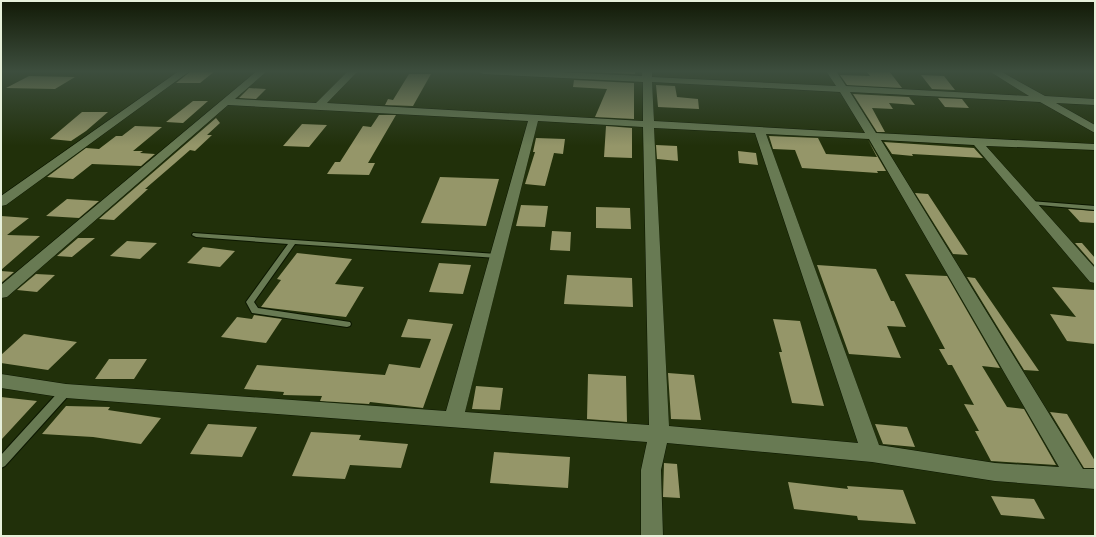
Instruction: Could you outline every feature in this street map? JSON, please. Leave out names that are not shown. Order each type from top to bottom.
[{"type":"street","points":[[1,202],[150,96]]},
{"type":"street","points":[[1,293],[232,96]]},
{"type":"street","points":[[319,106],[329,96]]},
{"type":"street","points":[[648,96],[659,434],[651,470],[652,536]]},
{"type":"street","points":[[847,96],[1086,478]]},
{"type":"street","points":[[983,96],[1095,102]]},
{"type":"street","points":[[1037,96],[1095,130]]},
{"type":"street","points":[[225,102],[1095,147]]},
{"type":"street","points":[[454,418],[534,117]]},
{"type":"street","points":[[759,129],[872,453]]},
{"type":"street","points":[[977,142],[1095,278]]},
{"type":"street","points":[[1,381],[66,391],[454,418],[872,453],[995,472],[1086,478]]},
{"type":"lane","points":[[1030,203],[1095,208]]},
{"type":"lane","points":[[196,235],[497,256]]},
{"type":"lane","points":[[293,242],[250,302],[255,311],[347,324]]},
{"type":"lane","points":[[1,463],[66,391]]},
{"type":"building","points":[[241,96],[259,96],[256,99],[239,98]]},
{"type":"building","points":[[395,96],[419,96],[413,106],[385,105],[388,99],[393,100]]},
{"type":"building","points":[[604,96],[634,96],[634,119],[595,117]]},
{"type":"building","points":[[657,96],[677,96],[698,99],[699,109],[658,107]]},
{"type":"building","points":[[854,96],[909,97],[915,105],[889,103],[893,109],[872,108],[885,132],[877,132]]},
{"type":"building","points":[[938,98],[962,99],[969,108],[945,107]]},
{"type":"building","points":[[193,101],[208,101],[183,123],[166,122]]},
{"type":"building","points":[[82,112],[108,112],[86,131],[71,141],[50,139]]},
{"type":"building","points":[[379,115],[396,115],[368,163],[375,163],[369,175],[327,174],[335,162],[340,162],[363,126],[371,127]]},
{"type":"building","points":[[216,118],[220,123],[207,135],[212,135],[195,151],[190,150],[145,189],[148,189],[114,220],[99,219]]},
{"type":"building","points":[[302,124],[327,125],[309,147],[283,146]]},
{"type":"building","points":[[135,126],[162,127],[133,151],[143,151],[140,153],[155,154],[141,166],[92,164],[73,179],[47,177],[86,148],[99,149],[116,136],[122,136]]},
{"type":"building","points":[[606,126],[632,128],[632,158],[604,157]]},
{"type":"building","points":[[769,136],[818,138],[826,154],[877,157],[868,140],[886,171],[877,171],[878,173],[802,168],[795,150],[773,149]]},
{"type":"building","points":[[536,138],[565,139],[563,154],[554,153],[545,186],[525,184],[535,152],[533,152]]},
{"type":"building","points":[[884,142],[974,148],[983,158],[892,154]]},
{"type":"building","points":[[656,145],[677,146],[678,161],[657,159]]},
{"type":"building","points":[[738,151],[756,153],[758,165],[739,163]]},
{"type":"building","points":[[440,177],[499,179],[486,226],[421,223]]},
{"type":"building","points":[[915,193],[928,194],[968,255],[953,254]]},
{"type":"building","points":[[67,199],[99,201],[79,218],[46,216]]},
{"type":"building","points":[[521,205],[548,206],[545,227],[516,226]]},
{"type":"building","points":[[596,207],[630,208],[631,229],[596,228]]},
{"type":"building","points":[[1068,209],[1095,211],[1095,223],[1080,222]]},
{"type":"building","points":[[1,216],[29,218],[7,235],[40,236],[1,270]]},
{"type":"building","points":[[552,231],[571,232],[570,251],[550,250]]},
{"type":"building","points":[[78,238],[95,238],[72,257],[57,256]]},
{"type":"building","points":[[127,241],[157,243],[140,259],[110,256]]},
{"type":"building","points":[[1075,243],[1082,243],[1095,258],[1095,266]]},
{"type":"building","points":[[203,247],[235,251],[220,267],[187,263]]},
{"type":"building","points":[[297,253],[352,259],[335,284],[364,287],[346,317],[261,307],[281,280],[277,279]]},
{"type":"building","points":[[439,263],[471,265],[463,294],[429,292]]},
{"type":"building","points":[[817,265],[876,269],[891,301],[894,301],[906,327],[887,326],[901,358],[849,354]]},
{"type":"building","points":[[1,271],[14,272],[1,283]]},
{"type":"building","points":[[36,274],[55,275],[37,292],[17,290]]},
{"type":"building","points":[[905,274],[947,276],[1000,368],[982,366],[1007,407],[1024,409],[1056,465],[991,461],[975,431],[979,431],[964,404],[974,405],[952,365],[948,365],[939,349],[945,349]]},
{"type":"building","points":[[567,275],[632,278],[633,307],[564,304]]},
{"type":"building","points":[[967,277],[975,278],[1039,371],[1024,370]]},
{"type":"building","points":[[1052,287],[1095,290],[1095,344],[1067,341],[1050,314],[1076,317]]},
{"type":"building","points":[[254,315],[282,319],[266,343],[221,337],[237,317],[252,319]]},
{"type":"building","points":[[408,319],[453,324],[423,408],[370,402],[369,404],[320,401],[322,396],[283,395],[284,392],[244,389],[257,365],[385,375],[389,364],[420,368],[431,339],[401,337]]},
{"type":"building","points":[[773,319],[800,321],[824,406],[792,403],[779,352],[782,352]]},
{"type":"building","points":[[24,334],[77,342],[48,370],[1,363],[1,355]]},
{"type":"building","points":[[109,359],[147,359],[134,379],[95,379]]},
{"type":"building","points":[[668,373],[694,375],[701,420],[671,419]]},
{"type":"building","points":[[588,374],[626,376],[627,422],[587,419]]},
{"type":"building","points":[[476,386],[503,388],[500,410],[472,409]]},
{"type":"building","points":[[1,397],[37,401],[1,440]]},
{"type":"building","points":[[66,406],[110,407],[108,410],[161,418],[141,444],[93,437],[42,434]]},
{"type":"building","points":[[1050,412],[1067,414],[1095,461],[1095,468],[1084,468]]},
{"type":"building","points":[[208,424],[257,427],[242,457],[190,454]]},
{"type":"building","points":[[875,424],[907,427],[915,447],[883,444]]},
{"type":"building","points":[[311,432],[361,435],[359,440],[408,444],[401,468],[350,465],[345,479],[292,476]]},
{"type":"building","points":[[494,452],[570,457],[568,488],[490,483]]},
{"type":"building","points":[[664,463],[677,464],[680,498],[663,497]]},
{"type":"building","points":[[788,482],[848,489],[847,486],[903,490],[916,524],[858,520],[857,516],[794,509]]},
{"type":"building","points":[[991,496],[1034,499],[1045,519],[1001,515]]}]
